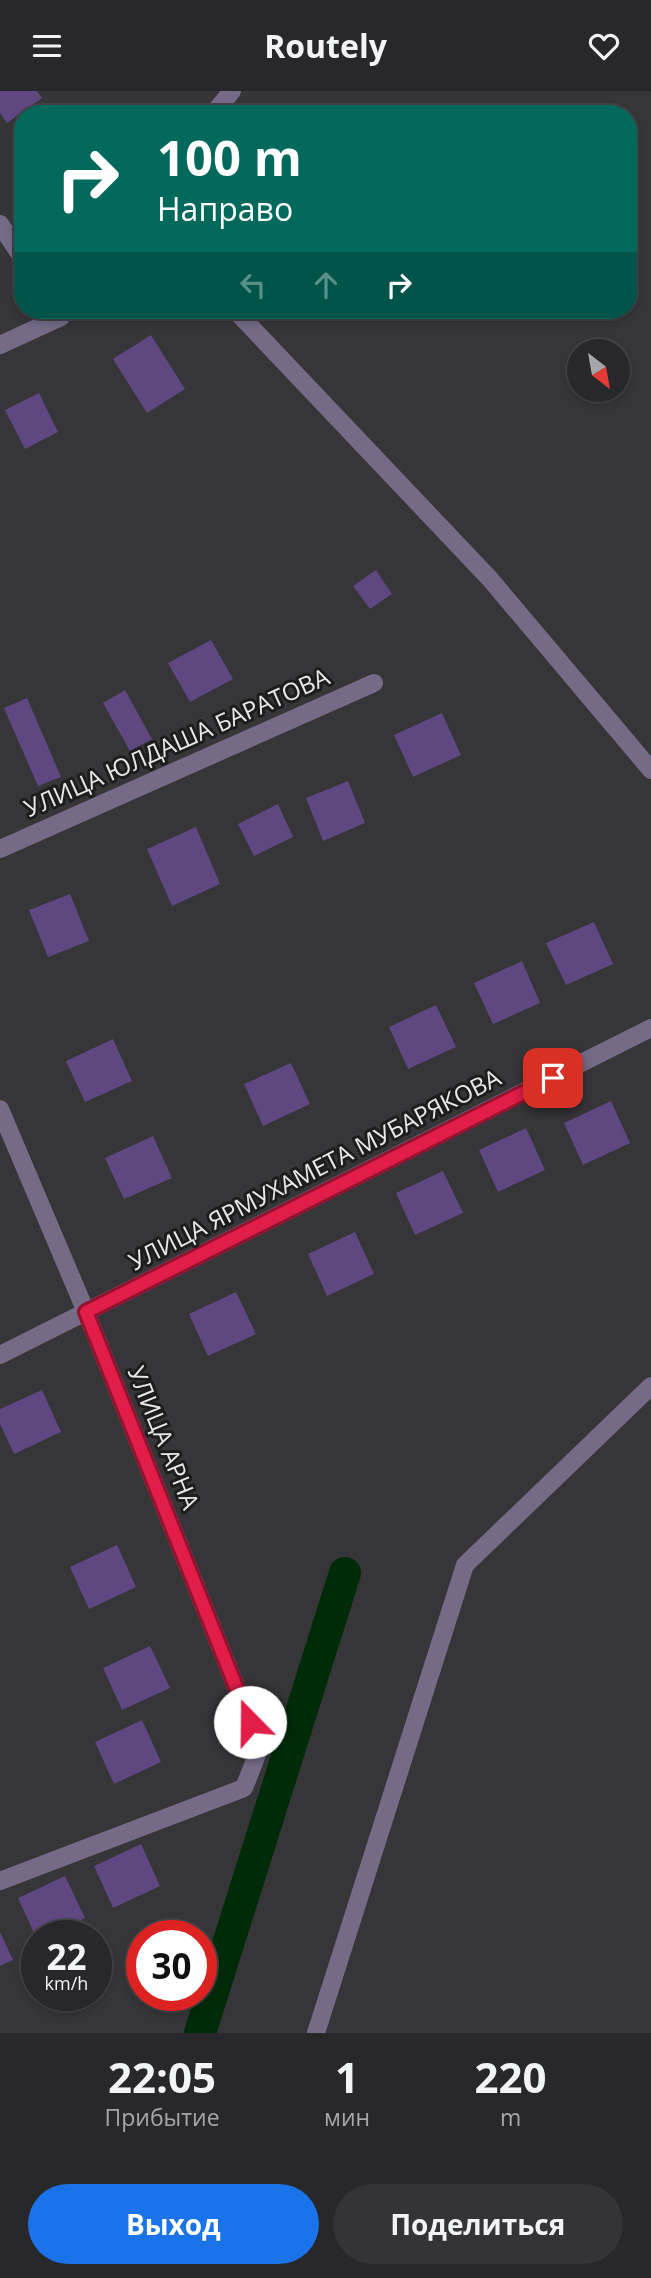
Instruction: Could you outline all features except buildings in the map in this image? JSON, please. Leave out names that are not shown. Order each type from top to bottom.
[{"type":"street","points":[[220,105],[232,91]]},
{"type":"street","points":[[0,224],[14,245]]},
{"type":"street","points":[[0,345],[49,319]]},
{"type":"street","points":[[244,319],[491,579],[651,770]]},
{"type":"street","name":"УЛИЦА ЮЛДАША БАРАТОВА","points":[[0,849],[374,683]]},
{"type":"street","name":"УЛИЦА ЯРМУХАМЕТА МУБАРЯКОВА","points":[[0,1355],[651,1028]]},
{"type":"street","name":"УЛИЦА АРНА","points":[[0,1109],[86,1312],[260,1747],[244,1788],[0,1881]]},
{"type":"street","points":[[316,2033],[465,1565],[651,1386]]},
{"type":"waterway","points":[[200,2033],[345,1573]]},
{"type":"route","points":[[250,1722],[86,1312],[553,1078]]}]
